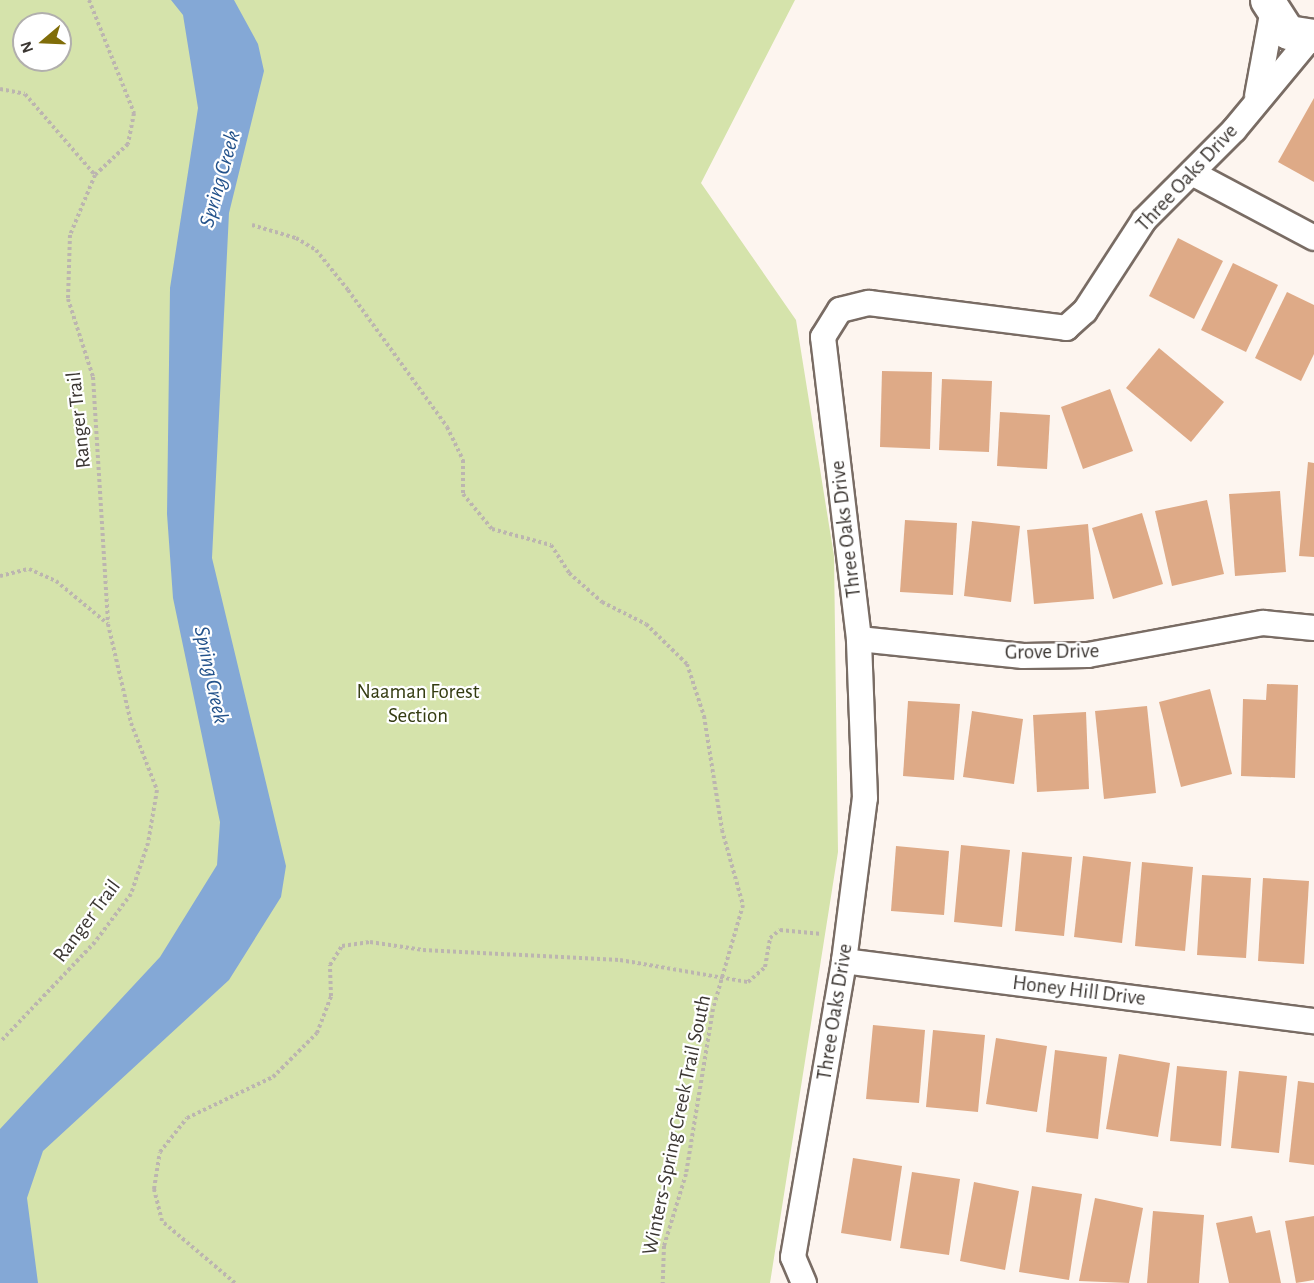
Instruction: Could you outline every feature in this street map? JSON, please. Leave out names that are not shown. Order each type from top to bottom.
[{"type":"street","points":[[1269,7],[1288,32],[1313,36]]},
{"type":"street","name":"Three Oaks Drive","points":[[1257,96],[1269,7]]},
{"type":"street","name":"Three Oaks Drive","points":[[801,1280],[793,1257],[844,961],[865,798],[859,639],[823,337],[830,321],[840,310],[868,303],[1066,328],[1085,311],[1144,220],[1234,130],[1257,96],[1313,36]]},
{"type":"street","points":[[1192,173],[1314,238]]},
{"type":"street","name":"Grove Drive","points":[[859,639],[1023,656],[1066,656],[1263,623],[1314,628]]},
{"type":"street","name":"Honey Hill Drive","points":[[844,961],[1314,1021]]},
{"type":"path","points":[[0,89],[25,94],[95,175],[128,144],[134,113],[89,0]]},
{"type":"path","name":"Ranger Trail","points":[[0,1042],[95,942],[131,894],[148,843],[157,790],[131,723],[108,624],[93,377],[68,299],[70,235],[95,175]]},
{"type":"path","name":"Winters-Spring Creek Trail South","points":[[252,225],[296,237],[316,250],[348,290],[447,427],[463,460],[463,494],[492,530],[551,545],[569,573],[602,602],[646,624],[687,664],[704,716],[722,830],[743,905],[725,978],[713,1009],[686,1174],[664,1245],[663,1283]]},
{"type":"path","points":[[0,576],[29,569],[56,581],[108,624]]},
{"type":"path","points":[[235,1283],[162,1221],[154,1189],[160,1152],[187,1118],[273,1077],[317,1033],[331,996],[330,965],[342,946],[370,942],[423,950],[620,960],[748,982],[765,966],[770,938],[780,930],[828,935]]},
{"type":"green space","name":"Naaman Forest Section","points":[[0,0],[795,0],[701,183],[796,320],[834,556],[838,852],[770,1283],[0,1283]]},
{"type":"water","name":"Spring Creek","points":[[171,0],[234,0],[258,44],[264,71],[229,213],[212,558],[286,866],[281,897],[229,980],[43,1151],[27,1198],[38,1283],[0,1283],[0,1129],[160,957],[217,865],[220,822],[173,598],[167,514],[170,288],[198,108],[183,15]]},
{"type":"building","points":[[1314,98],[1314,182],[1278,162]]},
{"type":"building","points":[[1178,238],[1223,261],[1194,319],[1149,296]]},
{"type":"building","points":[[1233,263],[1278,285],[1246,352],[1201,330]]},
{"type":"building","points":[[1287,292],[1314,305],[1314,354],[1301,381],[1255,358]]},
{"type":"building","points":[[1159,348],[1224,402],[1191,442],[1126,388]]},
{"type":"building","points":[[882,371],[932,372],[930,449],[880,447]]},
{"type":"building","points":[[942,379],[992,381],[989,452],[939,450]]},
{"type":"building","points":[[1110,389],[1133,451],[1083,469],[1061,407]]},
{"type":"building","points":[[1000,412],[1050,415],[1047,469],[997,466]]},
{"type":"building","points":[[1308,462],[1314,463],[1314,557],[1299,556]]},
{"type":"building","points":[[1280,491],[1286,572],[1235,576],[1229,494]]},
{"type":"building","points":[[1207,500],[1224,574],[1172,586],[1155,511]]},
{"type":"building","points":[[1142,513],[1163,584],[1113,599],[1092,528]]},
{"type":"building","points":[[905,520],[957,523],[953,595],[900,592]]},
{"type":"building","points":[[972,521],[1020,526],[1011,602],[964,596]]},
{"type":"building","points":[[1088,524],[1094,599],[1034,604],[1027,530]]},
{"type":"building","points":[[1267,684],[1298,685],[1295,778],[1241,776],[1243,699],[1266,700]]},
{"type":"building","points":[[1210,689],[1232,774],[1181,787],[1159,702]]},
{"type":"building","points":[[908,701],[960,704],[954,780],[903,776]]},
{"type":"building","points":[[1147,706],[1156,793],[1104,799],[1095,711]]},
{"type":"building","points":[[972,711],[1023,719],[1014,784],[963,777]]},
{"type":"building","points":[[1086,712],[1089,789],[1037,792],[1033,715]]},
{"type":"building","points":[[961,845],[1010,850],[1002,927],[954,922]]},
{"type":"building","points":[[896,846],[949,851],[944,915],[891,911]]},
{"type":"building","points":[[1022,852],[1072,857],[1064,936],[1015,931]]},
{"type":"building","points":[[1083,856],[1131,862],[1122,943],[1074,937]]},
{"type":"building","points":[[1142,862],[1193,867],[1185,951],[1135,946]]},
{"type":"building","points":[[1202,875],[1251,878],[1246,958],[1197,955]]},
{"type":"building","points":[[1263,878],[1309,881],[1304,964],[1258,961]]},
{"type":"building","points":[[873,1025],[925,1030],[919,1103],[866,1099]]},
{"type":"building","points":[[933,1030],[985,1035],[978,1112],[926,1107]]},
{"type":"building","points":[[996,1038],[1047,1046],[1037,1112],[986,1104]]},
{"type":"building","points":[[1055,1050],[1107,1057],[1098,1139],[1046,1132]]},
{"type":"building","points":[[1119,1054],[1170,1063],[1158,1137],[1106,1129]]},
{"type":"building","points":[[1177,1066],[1227,1071],[1221,1146],[1170,1141]]},
{"type":"building","points":[[1239,1071],[1287,1076],[1279,1153],[1231,1148]]},
{"type":"building","points":[[1298,1081],[1314,1083],[1314,1165],[1289,1162]]},
{"type":"building","points":[[853,1158],[902,1166],[891,1241],[841,1233]]},
{"type":"building","points":[[912,1172],[960,1179],[949,1255],[900,1248]]},
{"type":"building","points":[[974,1182],[1019,1191],[1005,1270],[960,1261]]},
{"type":"building","points":[[1032,1186],[1082,1194],[1069,1280],[1019,1272]]},
{"type":"building","points":[[1095,1198],[1143,1208],[1129,1283],[1079,1281]]},
{"type":"building","points":[[1153,1211],[1204,1215],[1199,1283],[1147,1283]]},
{"type":"building","points":[[1252,1216],[1256,1233],[1270,1230],[1281,1283],[1229,1283],[1216,1223]]},
{"type":"building","points":[[1314,1216],[1314,1280],[1296,1283],[1285,1221]]}]
